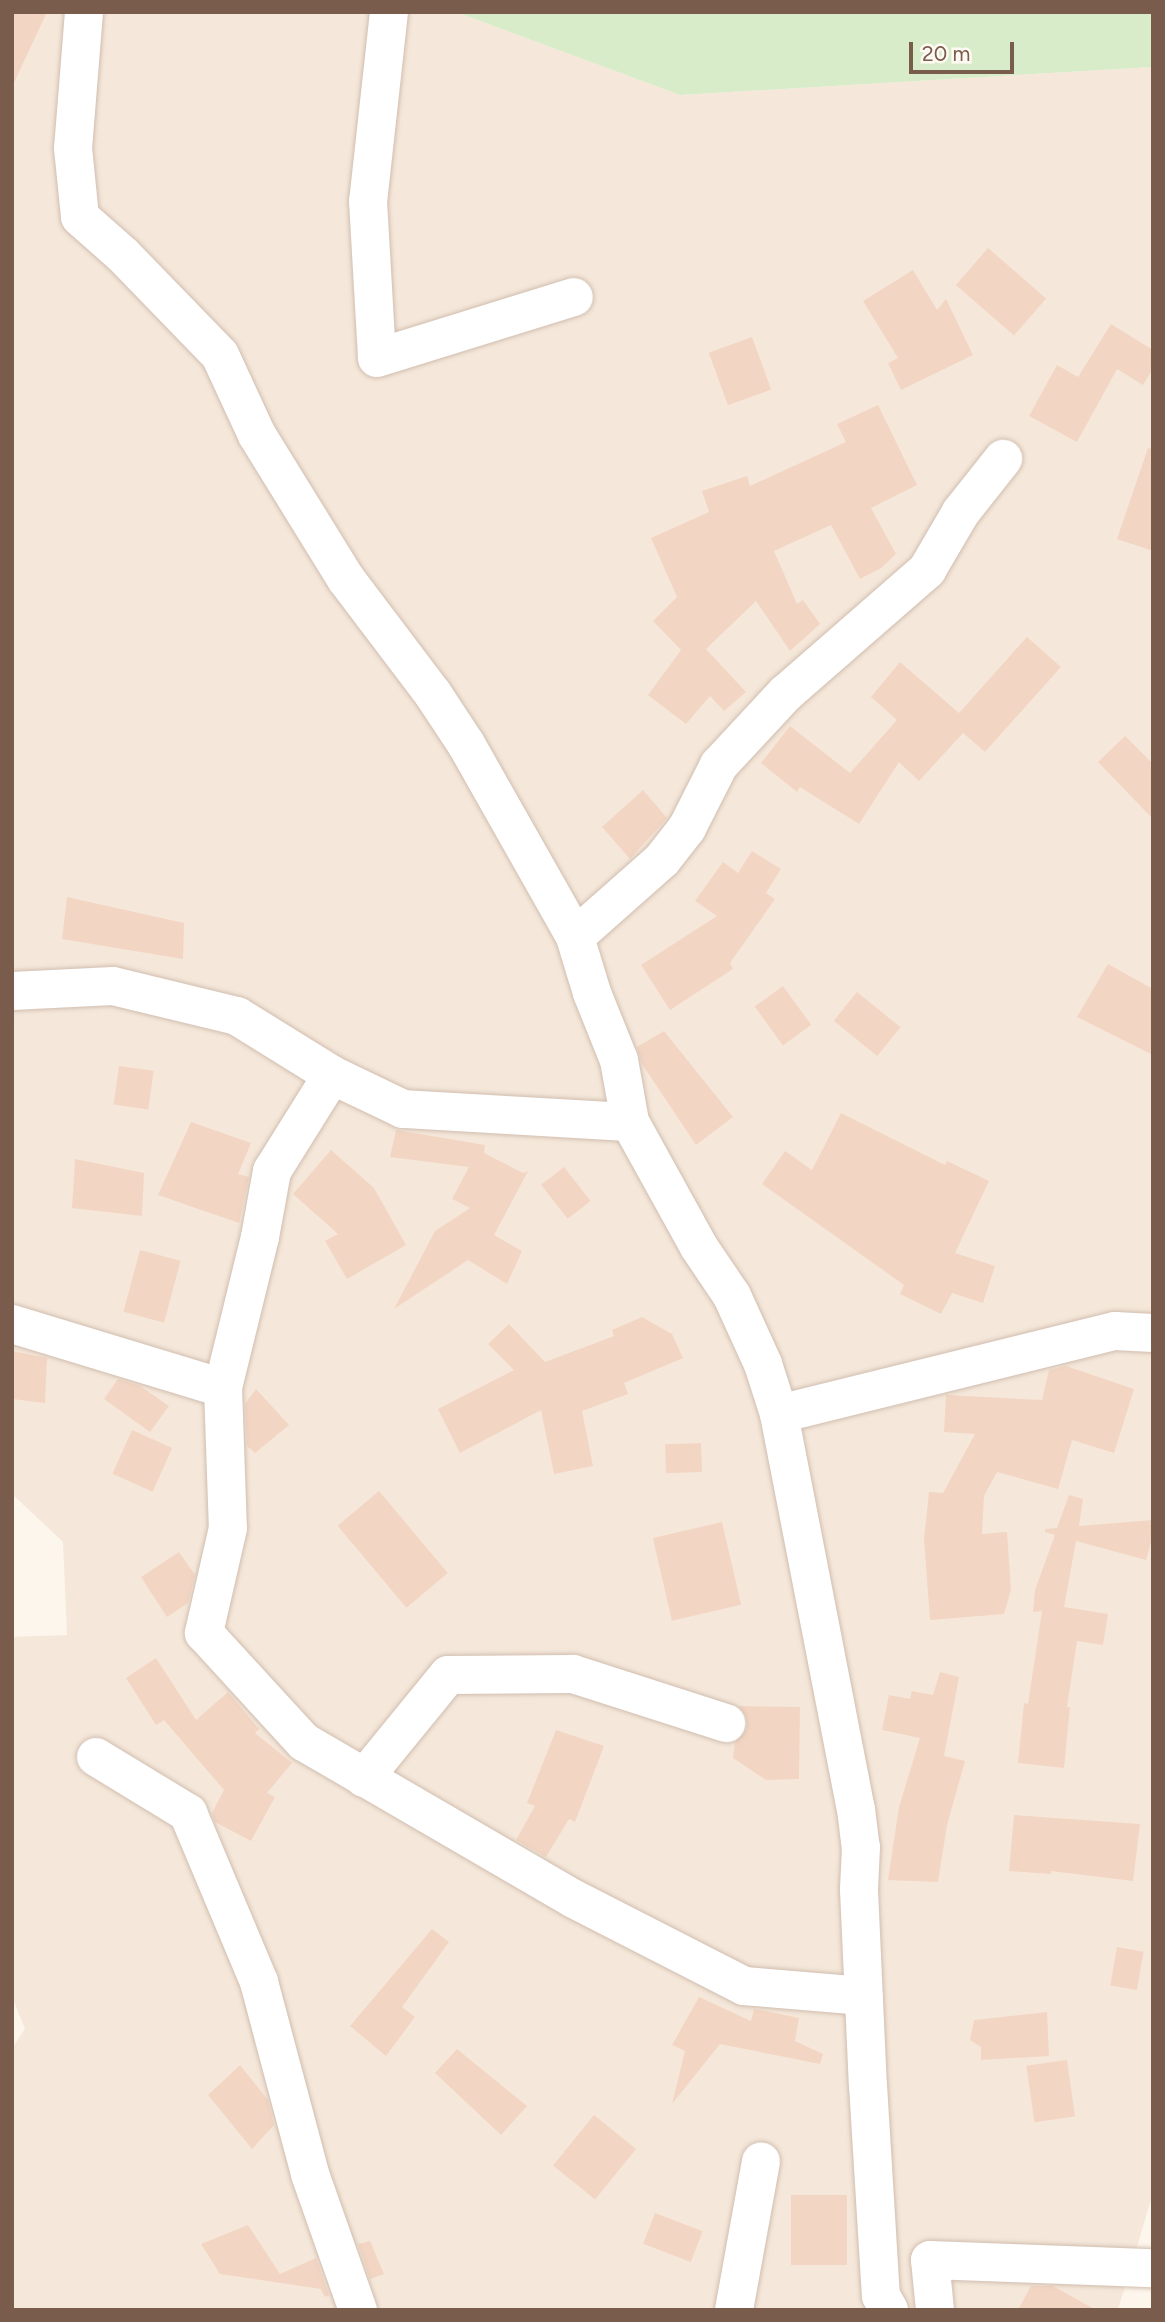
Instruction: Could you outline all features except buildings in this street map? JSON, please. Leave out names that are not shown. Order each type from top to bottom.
[{"type":"street","points":[[84,12],[73,148],[80,217],[123,255],[220,355],[257,436],[346,579],[433,694],[466,744],[575,937],[592,993],[619,1060],[630,1122],[699,1247],[732,1296],[762,1364],[779,1414],[861,1847],[859,1890],[881,2296],[889,2310]]},
{"type":"street","points":[[389,12],[368,201],[377,358],[574,298]]},
{"type":"street","points":[[575,937],[662,860],[687,828],[719,765],[785,694],[927,570],[961,512],[1003,459]]},
{"type":"street","points":[[12,991],[113,986],[237,1016],[332,1076],[403,1109],[630,1122]]},
{"type":"street","points":[[332,1076],[272,1171],[260,1237],[223,1388],[228,1528],[204,1633],[304,1742],[574,1899],[744,1986],[864,1996]]},
{"type":"street","points":[[12,1324],[223,1388]]},
{"type":"street","points":[[779,1414],[1115,1331],[1153,1333]]},
{"type":"street","points":[[364,1778],[448,1675],[573,1674],[726,1723]]},
{"type":"street","points":[[96,1758],[188,1813],[259,1982],[310,2174],[358,2310]]},
{"type":"street","points":[[734,2310],[761,2161]]},
{"type":"street","points":[[934,2310],[930,2260],[1153,2268]]},
{"type":"shaded area","points":[[12,12],[456,12],[680,95],[1153,67],[1153,2193],[1118,2310],[12,2310],[12,2048],[25,2029],[12,1997],[12,1637],[67,1635],[63,1542],[12,1494]]},
{"type":"green space","points":[[456,12],[1153,12],[1153,67],[680,95]]}]
